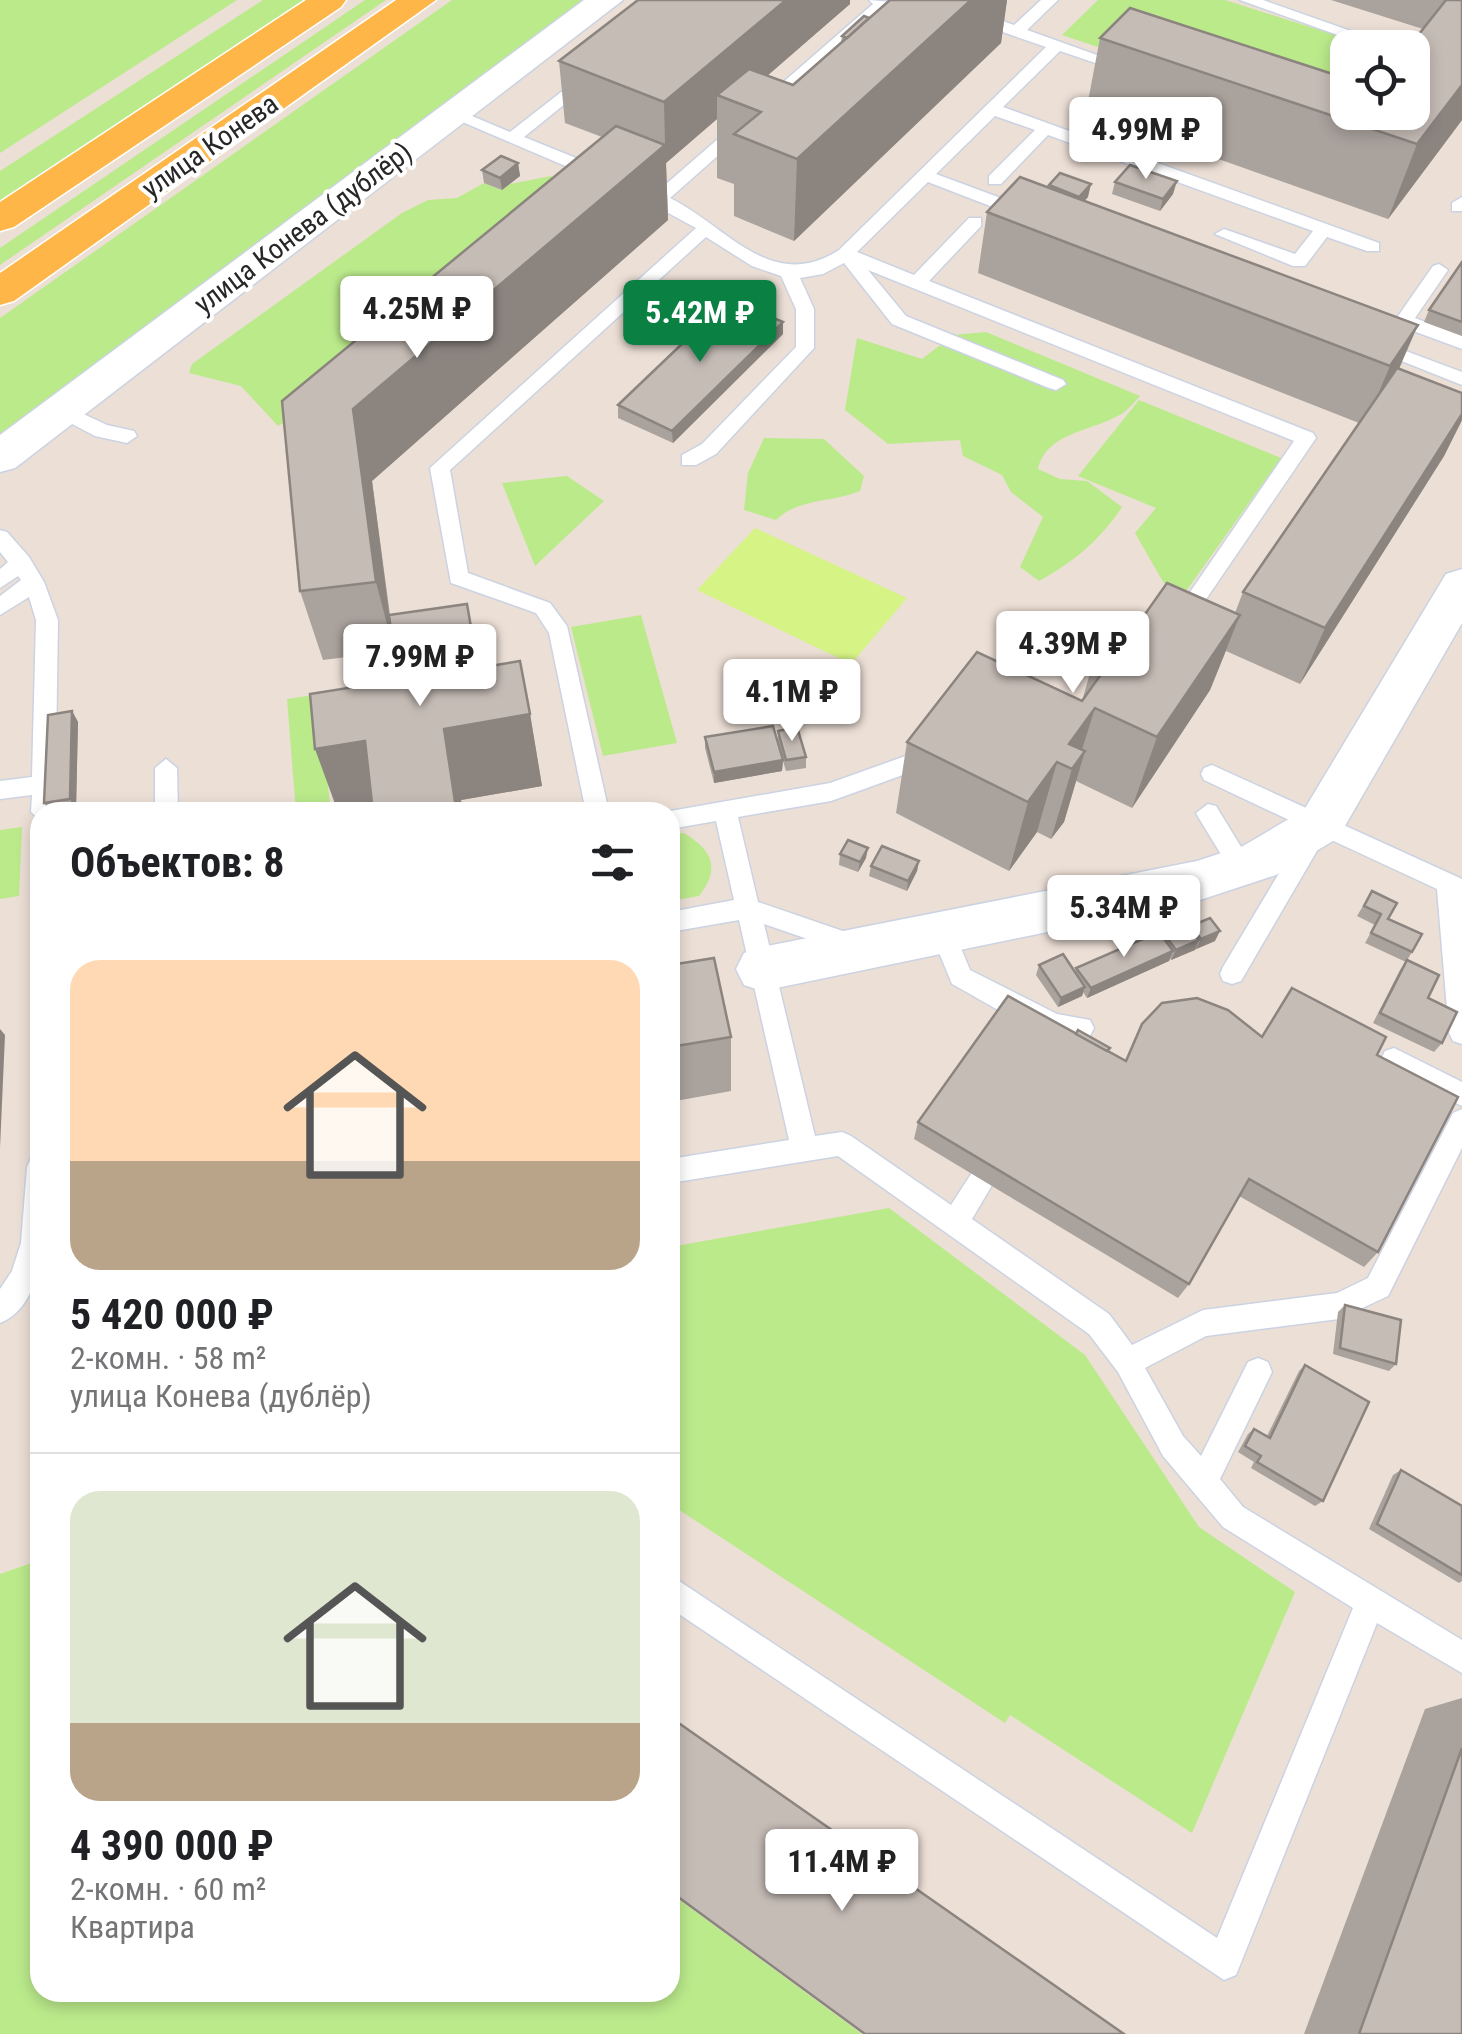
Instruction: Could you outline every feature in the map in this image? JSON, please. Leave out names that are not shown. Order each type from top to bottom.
[{"type":"main road","name":"улица Конева","points":[[0,219],[329,0]]},
{"type":"main road","name":"улица Конева","points":[[0,292],[420,0]]},
{"type":"main road","name":"улица Конева (дублёр)","points":[[0,457],[606,0]]},
{"type":"street","points":[[762,969],[1197,881],[1259,860],[1321,824],[1462,584]]},
{"type":"lane","points":[[972,0],[960,12],[1145,75]]},
{"type":"lane","points":[[1018,31],[1050,0]]},
{"type":"lane","points":[[1248,0],[1337,30]]},
{"type":"lane","points":[[660,198],[887,4]]},
{"type":"lane","points":[[454,114],[660,198],[697,218],[730,247],[789,273],[818,270],[846,254],[1057,45]]},
{"type":"lane","points":[[512,138],[600,69]]},
{"type":"lane","points":[[992,110],[1373,246]]},
{"type":"lane","points":[[995,180],[1045,128]]},
{"type":"lane","points":[[924,176],[1050,223]]},
{"type":"lane","points":[[917,283],[975,222]]},
{"type":"lane","points":[[595,802],[559,632],[543,608],[458,578],[440,468],[706,228]]},
{"type":"lane","points":[[1224,234],[1299,262],[1324,229]]},
{"type":"lane","points":[[846,254],[1306,438],[1193,603]]},
{"type":"lane","points":[[846,254],[899,320],[1056,384]]},
{"type":"lane","points":[[1384,350],[1439,270]]},
{"type":"lane","points":[[688,460],[709,448],[805,348],[805,309],[789,273]]},
{"type":"lane","points":[[1404,321],[1462,343]]},
{"type":"lane","points":[[1347,336],[1462,378]]},
{"type":"lane","points":[[62,410],[102,431],[127,436]]},
{"type":"lane","points":[[0,537],[28,572],[47,620],[43,802]]},
{"type":"lane","points":[[0,580],[28,572]]},
{"type":"lane","points":[[0,607],[28,572]]},
{"type":"lane","points":[[680,818],[831,792],[914,762]]},
{"type":"lane","points":[[166,768],[168,802]]},
{"type":"lane","points":[[1212,774],[1455,887],[1462,1033]]},
{"type":"lane","points":[[0,790],[44,784]]},
{"type":"lane","points":[[725,810],[804,1147]]},
{"type":"lane","points":[[1208,813],[1241,867]]},
{"type":"lane","points":[[1232,974],[1321,824]]},
{"type":"lane","points":[[680,920],[748,908],[864,948]]},
{"type":"lane","points":[[943,933],[961,977],[1052,1024],[1081,1028]]},
{"type":"lane","points":[[1394,1059],[1462,1095]]},
{"type":"lane","points":[[1128,1362],[1203,1322],[1340,1306],[1378,1287],[1462,1121]]},
{"type":"lane","points":[[680,1169],[842,1144],[1098,1324],[1128,1362],[1145,1400],[1202,1484],[1233,1517],[1462,1658]]},
{"type":"lane","points":[[953,1225],[982,1180]]},
{"type":"lane","points":[[0,1310],[30,1263]]},
{"type":"lane","points":[[1202,1484],[1258,1372]]},
{"type":"lane","points":[[680,1597],[1224,1963],[1370,1602]]},
{"type":"green space","points":[[0,0],[237,0],[0,153]]},
{"type":"green space","points":[[263,0],[305,0],[0,202],[0,171]]},
{"type":"green space","points":[[365,0],[386,0],[0,265],[0,248]]},
{"type":"green space","points":[[452,0],[583,0],[0,434],[0,318]]},
{"type":"green space","points":[[1098,0],[1225,0],[1330,33],[1330,110],[1320,122],[1240,95],[1255,78],[1179,52],[1163,69],[1062,35]]},
{"type":"green space","points":[[551,176],[566,187],[306,410],[278,426],[241,386],[189,373],[192,364],[402,213],[428,200],[457,198],[484,183],[502,190],[510,184]]},
{"type":"green space","points":[[986,332],[1140,396],[1123,413],[1061,440],[1043,456],[1038,469],[1060,479],[1087,481],[1122,507],[1086,549],[1039,581],[1020,567],[1043,517],[1011,492],[1002,475],[963,456],[960,440],[888,444],[845,410],[857,338],[922,359],[953,335]]},
{"type":"green space","points":[[1139,400],[1281,458],[1179,601],[1173,599],[1135,533],[1156,508],[1078,476]]},
{"type":"green space","points":[[764,438],[824,439],[864,476],[860,491],[805,504],[776,520],[744,510],[748,473]]},
{"type":"green space","points":[[567,476],[604,501],[535,566],[502,483]]},
{"type":"green space","points":[[755,528],[907,598],[851,664],[697,590]]},
{"type":"green space","points":[[641,615],[677,743],[603,756],[571,627]]},
{"type":"green space","points":[[399,682],[325,759],[330,802],[295,802],[287,699]]},
{"type":"green space","points":[[22,827],[19,896],[0,899],[0,830]]},
{"type":"green space","points":[[680,834],[701,846],[711,868],[699,896],[680,899]]},
{"type":"green space","points":[[889,1208],[1085,1355],[1199,1527],[1295,1592],[1192,1833],[1010,1715],[1005,1723],[680,1511],[680,1245]]},
{"type":"green space","points":[[30,1564],[30,2002],[680,2002],[680,1900],[862,2034],[0,2034],[0,1574]]},
{"type":"building","points":[[638,0],[786,0],[664,102],[559,61]]},
{"type":"building","points":[[890,0],[971,0],[797,159],[734,134],[761,112],[717,95],[749,69],[793,85]]},
{"type":"building","points":[[1446,0],[1462,0],[1462,85],[1430,127],[1430,30],[1422,30]]},
{"type":"building","points":[[1130,8],[1330,73],[1330,115],[1100,38]]},
{"type":"building","points":[[864,16],[869,18],[847,38],[842,36]]},
{"type":"building","points":[[616,126],[665,145],[353,409],[376,582],[300,591],[282,401]]},
{"type":"building","points":[[1375,130],[1428,130],[1417,144]]},
{"type":"building","points":[[501,156],[518,163],[500,178],[482,170]]},
{"type":"building","points":[[1130,165],[1177,181],[1163,199],[1115,182]]},
{"type":"building","points":[[1060,173],[1091,184],[1079,197],[1049,185]]},
{"type":"building","points":[[1020,177],[1418,325],[1390,366],[987,212]]},
{"type":"building","points":[[1462,262],[1462,322],[1429,310]]},
{"type":"building","points":[[729,299],[783,322],[672,431],[618,405]]},
{"type":"building","points":[[1397,368],[1462,393],[1462,414],[1325,628],[1243,592]]},
{"type":"building","points":[[1167,583],[1240,615],[1157,737],[1095,708],[1069,744],[1085,751],[1072,769],[1057,762],[1028,802],[907,742],[977,652],[1082,701],[1112,659],[1096,652],[1120,619],[1136,627]]},
{"type":"building","points":[[467,604],[478,668],[520,661],[530,714],[444,729],[455,802],[372,802],[365,741],[315,749],[310,694],[398,680],[389,615]]},
{"type":"building","points":[[72,711],[70,799],[44,802],[48,715]]},
{"type":"building","points":[[773,726],[783,760],[714,772],[705,737]]},
{"type":"building","points":[[797,727],[806,757],[786,760],[778,731]]},
{"type":"building","points":[[848,840],[868,848],[860,862],[840,854]]},
{"type":"building","points":[[882,846],[919,861],[908,881],[871,866]]},
{"type":"building","points":[[1372,891],[1397,903],[1388,919],[1422,934],[1412,952],[1371,933],[1381,914],[1364,906]]},
{"type":"building","points":[[1210,918],[1220,931],[1201,939],[1191,926]]},
{"type":"building","points":[[1187,924],[1199,940],[1176,950],[1164,934]]},
{"type":"building","points":[[1159,932],[1173,951],[1091,988],[1076,968]]},
{"type":"building","points":[[1063,954],[1085,987],[1061,998],[1039,965]]},
{"type":"building","points":[[714,958],[731,1037],[680,1045],[680,963]]},
{"type":"building","points":[[1407,960],[1439,975],[1428,998],[1457,1012],[1442,1043],[1380,1013]]},
{"type":"building","points":[[1292,988],[1386,1037],[1377,1055],[1458,1097],[1378,1252],[1249,1179],[1189,1284],[918,1122],[1008,996],[1126,1061],[1142,1024],[1162,1003],[1197,998],[1228,1010],[1262,1037]]},
{"type":"building","points":[[1078,1030],[1110,1048],[1107,1051],[1076,1034]]},
{"type":"building","points":[[1345,1305],[1401,1320],[1396,1364],[1340,1348]]},
{"type":"building","points":[[1305,1365],[1369,1402],[1323,1501],[1257,1462],[1261,1456],[1245,1446],[1254,1429],[1270,1438]]},
{"type":"building","points":[[1401,1470],[1462,1506],[1462,1575],[1377,1524]]},
{"type":"building","points":[[680,1724],[1124,2034],[865,2034],[680,1898]]},
{"type":"building","points":[[1462,1748],[1462,2034],[1359,2034]]}]
